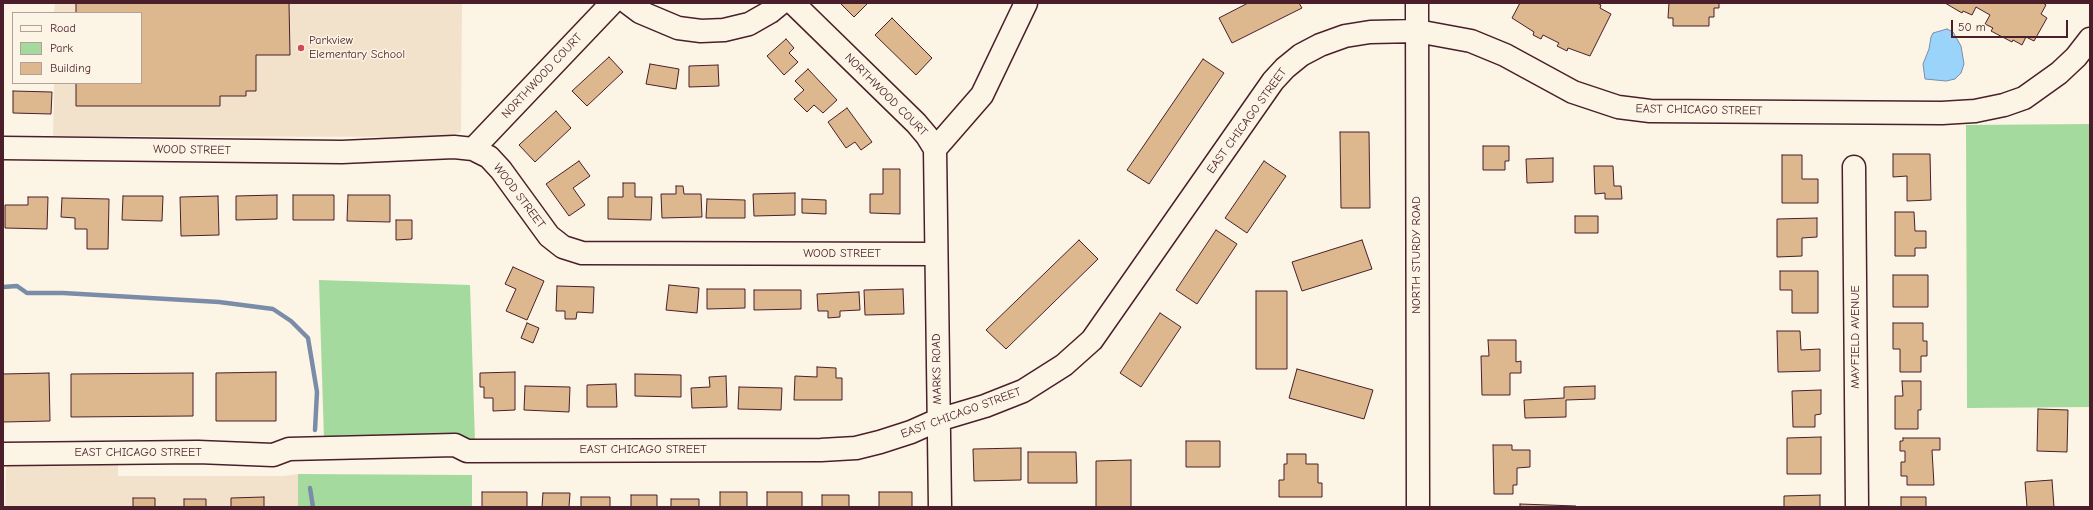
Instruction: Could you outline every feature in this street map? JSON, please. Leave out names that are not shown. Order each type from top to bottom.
[{"type":"street","name":"NORTHWOOD COURT","points":[[473,149],[612,3]]},
{"type":"street","points":[[628,3],[640,12],[678,28],[701,31],[724,30],[749,24],[770,12],[781,3]]},
{"type":"street","name":"NORTHWOOD COURT","points":[[793,3],[927,136],[934,149],[936,254]]},
{"type":"street","points":[[934,149],[982,95],[1026,3]]},
{"type":"street","name":"NORTH STURDY ROAD","points":[[1416,3],[1418,507]]},
{"type":"street","name":"EAST CHICAGO STREET","points":[[3,454],[198,452],[273,455],[289,449],[455,445],[467,451],[828,450],[856,448],[911,432],[938,420],[985,406],[1023,391],[1064,365],[1090,341],[1273,81],[1284,68],[1300,56],[1320,45],[1345,36],[1370,32],[1417,30],[1471,41],[1491,47],[1573,92],[1618,107],[1650,111],[1942,113],[1975,111],[2004,105],[2024,98],[2043,86],[2076,57],[2090,39]]},
{"type":"street","name":"WOOD STREET","points":[[3,148],[342,152],[454,147],[473,149],[489,157],[501,170],[549,236],[563,247],[582,253],[936,254]]},
{"type":"street","name":"MAYFIELD AVENUE","points":[[1854,167],[1857,507]]},
{"type":"street","name":"MARKS ROAD","points":[[936,254],[940,507]]},
{"type":"shaded area","name":"Parkview Elementary School","points":[[55,3],[462,3],[461,132],[444,137],[53,136],[54,84],[142,84],[142,12],[54,12]]},
{"type":"shaded area","points":[[118,462],[118,476],[284,476],[298,474],[298,507],[5,507],[6,464]]},
{"type":"green space","points":[[2090,124],[2090,407],[1967,408],[1966,125]]},
{"type":"green space","points":[[319,280],[470,285],[475,442],[324,440]]},
{"type":"green space","points":[[298,474],[472,475],[472,507],[298,507]]},
{"type":"water","points":[[1947,29],[1953,32],[1961,46],[1964,64],[1961,73],[1955,79],[1946,81],[1925,79],[1923,64],[1929,49],[1931,37],[1933,33]]},
{"type":"building","name":"Parkview Elementary School","points":[[76,3],[289,3],[290,55],[256,55],[256,91],[246,91],[246,96],[220,96],[220,106],[76,106],[76,84],[142,84],[142,12],[76,12]]},
{"type":"building","points":[[840,3],[868,3],[854,17]]},
{"type":"building","points":[[1248,3],[1299,3],[1302,8],[1232,43],[1219,18]]},
{"type":"building","points":[[1520,3],[1597,3],[1601,5],[1600,8],[1611,14],[1590,56],[1568,48],[1567,51],[1557,46],[1559,43],[1543,35],[1541,39],[1533,35],[1534,32],[1512,18]]},
{"type":"building","points":[[1669,3],[1719,3],[1719,8],[1714,8],[1714,17],[1709,17],[1709,26],[1673,26],[1673,18],[1668,18]]},
{"type":"building","points":[[1945,3],[2043,3],[2046,5],[2041,14],[2047,18],[2034,41],[2026,37],[2022,45],[2013,40],[2012,42],[1991,31],[1993,28],[1985,24],[1990,15],[1976,7],[1972,15],[1963,11],[1962,13]]},
{"type":"building","points":[[892,18],[932,58],[916,75],[875,35]]},
{"type":"building","points":[[786,39],[794,48],[789,53],[798,62],[784,75],[767,56]]},
{"type":"building","points":[[609,57],[623,72],[587,106],[572,91]]},
{"type":"building","points":[[1203,59],[1224,73],[1149,184],[1127,170]]},
{"type":"building","points":[[650,64],[679,69],[676,89],[646,84]]},
{"type":"building","points":[[718,65],[719,86],[689,87],[689,66]]},
{"type":"building","points":[[808,69],[837,100],[823,113],[814,105],[807,112],[794,99],[804,90],[795,81]]},
{"type":"building","points":[[13,91],[52,92],[51,114],[13,113]]},
{"type":"building","points":[[847,108],[872,142],[861,150],[855,142],[846,148],[828,122]]},
{"type":"building","points":[[556,111],[571,128],[535,162],[519,145]]},
{"type":"building","points":[[1340,132],[1369,132],[1370,208],[1341,208]]},
{"type":"building","points":[[1483,146],[1509,146],[1509,161],[1505,161],[1505,170],[1483,170]]},
{"type":"building","points":[[1893,154],[1930,154],[1931,200],[1907,201],[1907,176],[1893,177]]},
{"type":"building","points":[[1782,155],[1802,155],[1802,179],[1818,179],[1818,203],[1782,203]]},
{"type":"building","points":[[1553,158],[1553,182],[1527,183],[1526,159]]},
{"type":"building","points":[[579,161],[590,176],[573,188],[585,205],[569,216],[546,184]]},
{"type":"building","points":[[1264,161],[1286,176],[1247,233],[1225,218]]},
{"type":"building","points":[[1594,166],[1613,166],[1614,186],[1621,186],[1622,199],[1605,199],[1605,193],[1595,194]]},
{"type":"building","points":[[883,169],[900,169],[900,214],[870,213],[870,194],[883,194]]},
{"type":"building","points":[[623,183],[635,183],[635,197],[652,197],[651,220],[608,219],[608,197],[623,197]]},
{"type":"building","points":[[676,186],[683,186],[684,194],[701,194],[702,217],[662,218],[661,194],[676,194]]},
{"type":"building","points":[[795,193],[795,215],[754,216],[753,194]]},
{"type":"building","points":[[277,195],[277,219],[236,220],[236,196]]},
{"type":"building","points":[[293,195],[334,195],[334,220],[293,220]]},
{"type":"building","points":[[348,195],[390,195],[390,222],[347,221]]},
{"type":"building","points":[[123,196],[163,196],[162,221],[122,220]]},
{"type":"building","points":[[218,196],[219,235],[181,236],[180,197]]},
{"type":"building","points":[[28,197],[48,197],[47,229],[5,228],[5,205],[28,205]]},
{"type":"building","points":[[62,198],[109,199],[108,249],[87,249],[87,229],[75,229],[75,218],[61,217]]},
{"type":"building","points":[[707,199],[745,200],[745,218],[706,218]]},
{"type":"building","points":[[802,199],[826,200],[826,214],[802,213]]},
{"type":"building","points":[[1895,212],[1914,212],[1915,231],[1926,231],[1926,248],[1915,248],[1915,256],[1895,256]]},
{"type":"building","points":[[1575,216],[1598,216],[1598,233],[1575,233]]},
{"type":"building","points":[[1817,218],[1817,237],[1802,238],[1802,256],[1777,257],[1777,219]]},
{"type":"building","points":[[396,220],[412,220],[412,239],[396,240]]},
{"type":"building","points":[[1216,230],[1237,244],[1197,304],[1176,290]]},
{"type":"building","points":[[1079,240],[1098,259],[1006,349],[986,330]]},
{"type":"building","points":[[1362,240],[1372,269],[1302,291],[1292,262]]},
{"type":"building","points":[[513,267],[544,281],[527,320],[506,311],[516,289],[505,284]]},
{"type":"building","points":[[1780,271],[1818,271],[1818,313],[1792,313],[1792,290],[1780,290]]},
{"type":"building","points":[[1893,275],[1928,275],[1928,307],[1893,307]]},
{"type":"building","points":[[669,285],[699,288],[697,313],[666,310]]},
{"type":"building","points":[[557,286],[594,287],[593,313],[577,312],[576,319],[565,319],[565,311],[556,311]]},
{"type":"building","points":[[707,289],[745,289],[745,308],[707,309]]},
{"type":"building","points":[[903,289],[904,314],[865,315],[864,290]]},
{"type":"building","points":[[754,290],[801,290],[801,309],[754,310]]},
{"type":"building","points":[[1256,291],[1287,291],[1287,369],[1256,369]]},
{"type":"building","points":[[859,292],[860,310],[840,311],[840,317],[828,318],[828,311],[818,311],[817,294]]},
{"type":"building","points":[[1160,313],[1181,327],[1141,387],[1120,373]]},
{"type":"building","points":[[527,323],[539,328],[533,343],[521,338]]},
{"type":"building","points":[[1893,323],[1923,323],[1923,341],[1927,341],[1927,356],[1921,356],[1921,372],[1900,372],[1900,349],[1893,349]]},
{"type":"building","points":[[1777,331],[1800,331],[1801,350],[1820,349],[1820,371],[1778,372]]},
{"type":"building","points":[[1488,340],[1516,340],[1516,362],[1521,361],[1521,373],[1510,373],[1510,395],[1482,395],[1481,356],[1489,356]]},
{"type":"building","points":[[817,367],[836,368],[836,378],[842,378],[842,400],[794,400],[795,376],[817,377]]},
{"type":"building","points":[[1297,369],[1373,390],[1364,419],[1289,398]]},
{"type":"building","points":[[276,372],[276,421],[216,421],[216,373]]},
{"type":"building","points":[[515,372],[515,410],[493,411],[493,398],[484,398],[484,387],[480,387],[480,373]]},
{"type":"building","points":[[49,373],[50,421],[3,422],[3,374]]},
{"type":"building","points":[[193,373],[193,416],[71,417],[71,374]]},
{"type":"building","points":[[635,374],[681,375],[681,397],[635,396]]},
{"type":"building","points":[[726,376],[727,407],[692,408],[691,388],[710,387],[709,377]]},
{"type":"building","points":[[1902,381],[1921,381],[1921,410],[1918,410],[1918,429],[1895,429],[1895,396],[1903,396]]},
{"type":"building","points":[[616,384],[617,407],[587,407],[587,385]]},
{"type":"building","points":[[525,386],[570,387],[569,412],[524,410]]},
{"type":"building","points":[[1595,386],[1595,399],[1566,400],[1566,417],[1525,418],[1524,400],[1564,398],[1564,387]]},
{"type":"building","points":[[739,387],[782,388],[781,410],[738,409]]},
{"type":"building","points":[[1821,390],[1821,414],[1815,415],[1815,427],[1793,427],[1792,391]]},
{"type":"building","points":[[2038,409],[2068,410],[2067,452],[2037,451]]},
{"type":"building","points":[[1821,437],[1821,474],[1787,474],[1787,438]]},
{"type":"building","points":[[1903,438],[1940,438],[1940,450],[1932,450],[1934,485],[1907,485],[1907,476],[1901,476],[1901,462],[1905,462],[1905,451],[1900,451],[1900,441],[1903,441]]},
{"type":"building","points":[[1186,441],[1220,441],[1220,467],[1186,467]]},
{"type":"building","points":[[1493,445],[1512,445],[1512,450],[1530,450],[1530,467],[1517,468],[1517,485],[1513,485],[1513,494],[1494,494]]},
{"type":"building","points":[[1021,448],[1021,480],[974,481],[973,449]]},
{"type":"building","points":[[1028,452],[1076,452],[1077,483],[1028,483]]},
{"type":"building","points":[[1287,454],[1306,454],[1306,464],[1318,464],[1318,483],[1322,483],[1322,497],[1279,497],[1279,480],[1284,480],[1284,464],[1287,464]]},
{"type":"building","points":[[1131,460],[1131,507],[1096,507],[1096,461]]},
{"type":"building","points":[[2052,480],[2054,507],[2027,507],[2025,482]]},
{"type":"building","points":[[482,492],[527,492],[527,507],[482,507]]},
{"type":"building","points":[[720,492],[747,492],[747,507],[720,507]]},
{"type":"building","points":[[767,492],[802,492],[802,507],[767,507]]},
{"type":"building","points":[[879,492],[912,492],[912,507],[879,507]]},
{"type":"building","points":[[543,493],[570,493],[569,507],[542,507]]},
{"type":"building","points":[[631,495],[657,495],[657,507],[631,507]]},
{"type":"building","points":[[822,495],[849,495],[849,507],[822,507]]},
{"type":"building","points":[[1820,495],[1820,507],[1784,507],[1784,496]]},
{"type":"building","points":[[264,497],[264,507],[231,507],[231,498]]},
{"type":"building","points":[[581,497],[610,497],[610,507],[581,507]]},
{"type":"building","points":[[1901,497],[1926,497],[1926,507],[1901,507]]},
{"type":"building","points":[[133,498],[155,498],[155,507],[133,507]]},
{"type":"building","points":[[184,499],[206,499],[206,507],[184,507]]},
{"type":"building","points":[[671,499],[699,499],[699,507],[671,507]]},
{"type":"building","points":[[1520,504],[1576,506],[1576,507],[1520,507]]},
{"type":"waterway","points":[[3,287],[17,286],[27,293],[63,293],[219,302],[273,309],[291,321],[308,338],[317,392],[315,430]]},
{"type":"waterway","points":[[310,488],[313,507]]},
{"type":"place","name":"Parkview Elementary School","points":[[301,48]]}]
